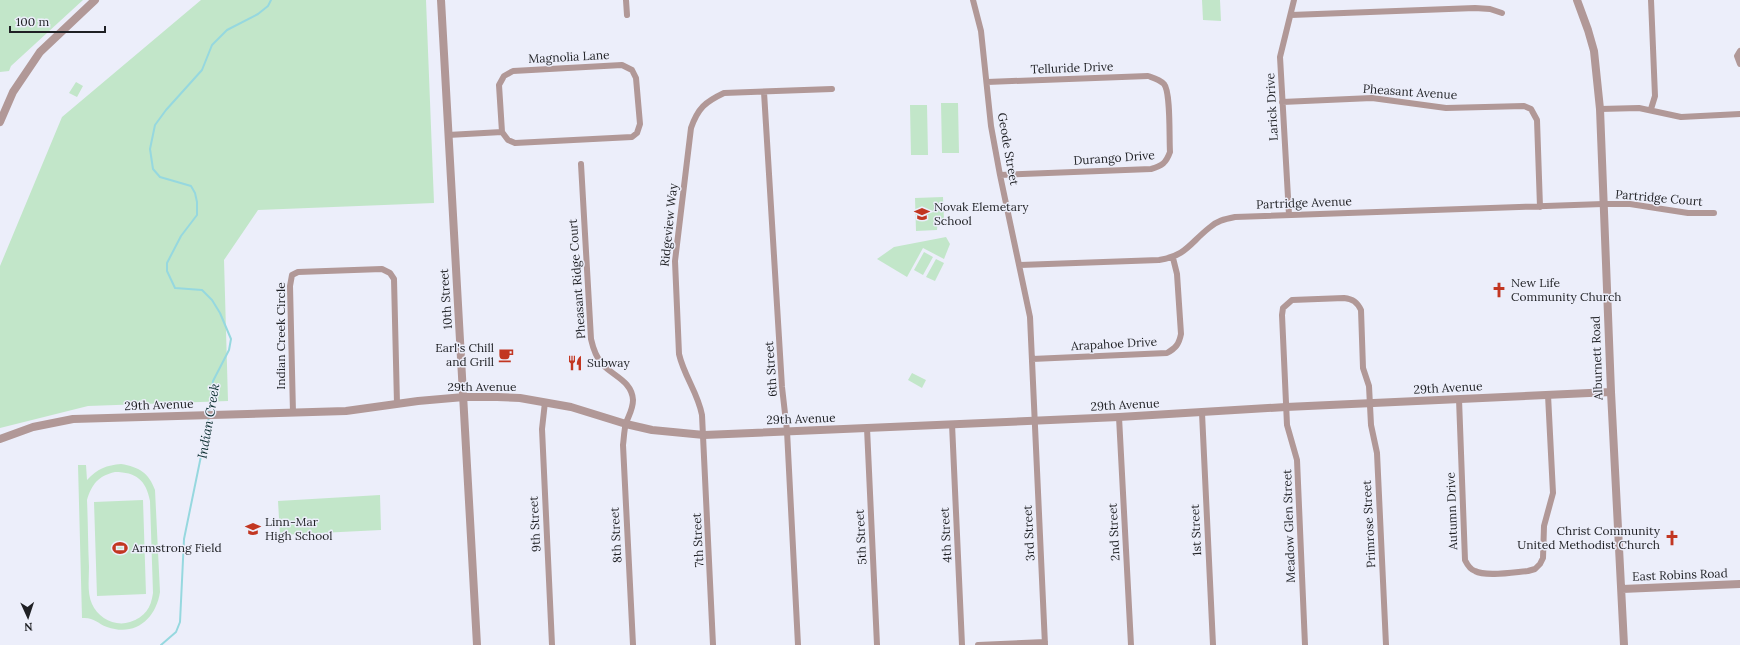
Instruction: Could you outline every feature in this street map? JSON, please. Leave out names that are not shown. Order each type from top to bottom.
[{"type":"street","points":[[0,122],[13,92],[40,52],[95,0]]},
{"type":"street","name":"10th Street","points":[[440,0],[464,397],[477,645]]},
{"type":"street","points":[[626,0],[627,15]]},
{"type":"street","name":"Geode Street","points":[[973,0],[981,32],[991,126],[1030,317],[1035,421]]},
{"type":"street","name":"Larick Drive","points":[[1289,215],[1280,57],[1294,0]]},
{"type":"street","name":"Alburnett Road","points":[[1577,0],[1594,51],[1600,109],[1611,392],[1624,645]]},
{"type":"street","points":[[1651,0],[1654,96],[1651,109]]},
{"type":"street","points":[[1291,15],[1475,8],[1490,9],[1502,13]]},
{"type":"street","points":[[1740,51],[1737,56],[1740,64]]},
{"type":"street","name":"Magnolia Lane","points":[[622,65],[632,70],[636,78],[640,124],[637,132],[632,137],[515,143],[508,140],[502,132],[499,85],[504,76],[513,71],[622,65]]},
{"type":"street","name":"Telluride Drive","points":[[987,82],[1148,76],[1159,79]]},
{"type":"street","name":"Durango Drive","points":[[1000,175],[1151,169],[1161,167],[1167,160],[1170,152],[1168,95],[1165,85],[1159,79]]},
{"type":"street","name":"Ridgeview Way","points":[[704,435],[700,402],[681,364],[679,354],[675,261],[691,128],[700,109],[709,100],[724,93],[832,89]]},
{"type":"street","name":"6th Street","points":[[764,92],[782,387],[787,431],[798,645]]},
{"type":"street","name":"Pheasant Avenue","points":[[1282,102],[1372,98],[1446,108],[1524,106],[1531,110],[1537,120],[1540,208]]},
{"type":"street","points":[[1600,109],[1651,109],[1681,117],[1740,114]]},
{"type":"street","points":[[448,135],[502,132]]},
{"type":"street","name":"Pheasant Ridge Court","points":[[581,164],[591,339],[594,351],[602,364],[625,381],[630,390],[633,399],[632,410],[626,424]]},
{"type":"street","name":"Partridge Avenue","points":[[1020,265],[1159,260],[1173,258],[1189,247],[1209,227],[1220,220],[1235,217],[1540,208],[1603,204]]},
{"type":"street","name":"Partridge Court","points":[[1603,204],[1630,204],[1688,214],[1714,213]]},
{"type":"street","name":"Arapahoe Drive","points":[[1032,359],[1167,353],[1174,349],[1179,343],[1181,334],[1177,274],[1173,258]]},
{"type":"street","name":"Indian Creek Circle","points":[[293,413],[290,286],[292,276],[298,272],[382,269],[390,273],[394,279],[398,404]]},
{"type":"street","name":"Primrose Street","points":[[1286,407],[1282,315],[1283,308],[1292,300],[1352,299],[1361,310],[1363,368],[1369,386],[1370,425],[1377,453],[1386,645]]},
{"type":"street","name":"29th Avenue","points":[[0,439],[34,427],[73,419],[352,411],[398,404],[464,397],[520,398],[571,407],[626,424],[652,430],[704,435],[1035,421],[1202,413],[1286,407],[1611,392]]},
{"type":"street","name":"Autumn Drive","points":[[1459,399],[1465,560],[1470,569],[1475,572],[1484,573],[1528,571],[1535,569],[1543,558],[1544,526],[1553,493],[1548,395]]},
{"type":"street","name":"9th Street","points":[[545,402],[542,429],[552,645]]},
{"type":"street","name":"Meadow Glen Street","points":[[1286,407],[1287,425],[1297,460],[1305,645]]},
{"type":"street","name":"1st Street","points":[[1202,413],[1213,645]]},
{"type":"street","name":"2nd Street","points":[[1119,417],[1130,645]]},
{"type":"street","name":"3rd Street","points":[[1035,421],[1045,644]]},
{"type":"street","name":"8th Street","points":[[626,424],[623,445],[633,645]]},
{"type":"street","name":"4th Street","points":[[952,424],[962,645]]},
{"type":"street","name":"5th Street","points":[[867,428],[877,645]]},
{"type":"street","name":"7th Street","points":[[704,435],[713,645]]},
{"type":"street","name":"East Robins Road","points":[[1622,589],[1740,584]]},
{"type":"street","points":[[978,645],[1045,644]]},
{"type":"green space","points":[[0,0],[83,0],[11,66],[9,71],[0,72]]},
{"type":"green space","points":[[201,0],[426,0],[434,203],[258,210],[224,260],[228,401],[88,406],[0,428],[0,266],[62,117]]},
{"type":"green space","points":[[1202,0],[1220,0],[1221,21],[1203,20]]},
{"type":"green space","points":[[76,82],[83,86],[77,97],[69,93]]},
{"type":"green space","points":[[941,103],[958,103],[959,153],[942,153]]},
{"type":"green space","points":[[910,105],[927,105],[928,155],[911,155]]},
{"type":"green space","points":[[943,197],[944,220],[938,220],[937,230],[916,231],[915,198]]},
{"type":"green space","points":[[946,237],[950,244],[944,259],[923,248],[907,277],[877,259],[894,247]]},
{"type":"green space","points":[[924,252],[933,257],[923,275],[914,270]]},
{"type":"green space","points":[[936,259],[944,263],[935,281],[926,277]]},
{"type":"green space","points":[[912,373],[926,380],[922,388],[908,380]]},
{"type":"green space","points":[[78,465],[86,465],[87,480],[98,470],[116,465],[127,465],[138,469],[150,479],[155,490],[160,592],[158,602],[149,618],[127,630],[107,627],[93,619],[82,618]],"holes":[[[115,472],[122,472],[134,476],[143,483],[150,501],[153,593],[151,603],[143,615],[130,622],[119,623],[103,617],[98,613],[90,600],[87,500],[91,489],[100,478]]]},
{"type":"green space","points":[[380,495],[381,530],[280,535],[278,501]]},
{"type":"green space","name":"Armstrong Field","points":[[143,500],[146,594],[97,596],[94,502]]},
{"type":"waterway","name":"Indian Creek","points":[[209,413],[213,381],[229,350],[231,339],[220,313],[212,300],[202,290],[175,288],[167,271],[167,263],[181,236],[197,215],[197,202],[195,193],[191,186],[160,177],[153,169],[150,149],[155,125],[166,110],[202,70],[212,45],[227,30],[258,14],[268,6],[271,0]]},
{"type":"waterway","name":"Indian Creek","points":[[161,645],[176,632],[180,622],[184,539],[209,417]]},
{"type":"place","name":"Novak Elemetary School","points":[[922,214]]},
{"type":"place","name":"New Life Community Church","points":[[1499,290]]},
{"type":"place","name":"Earl's Chill and Grill","points":[[506,355]]},
{"type":"place","name":"Subway","points":[[575,363]]},
{"type":"place","name":"Linn-Mar High School","points":[[253,529]]},
{"type":"place","name":"Christ Community United Methodist Church","points":[[1672,538]]},
{"type":"place","name":"Armstrong Field","points":[[120,548]]}]
